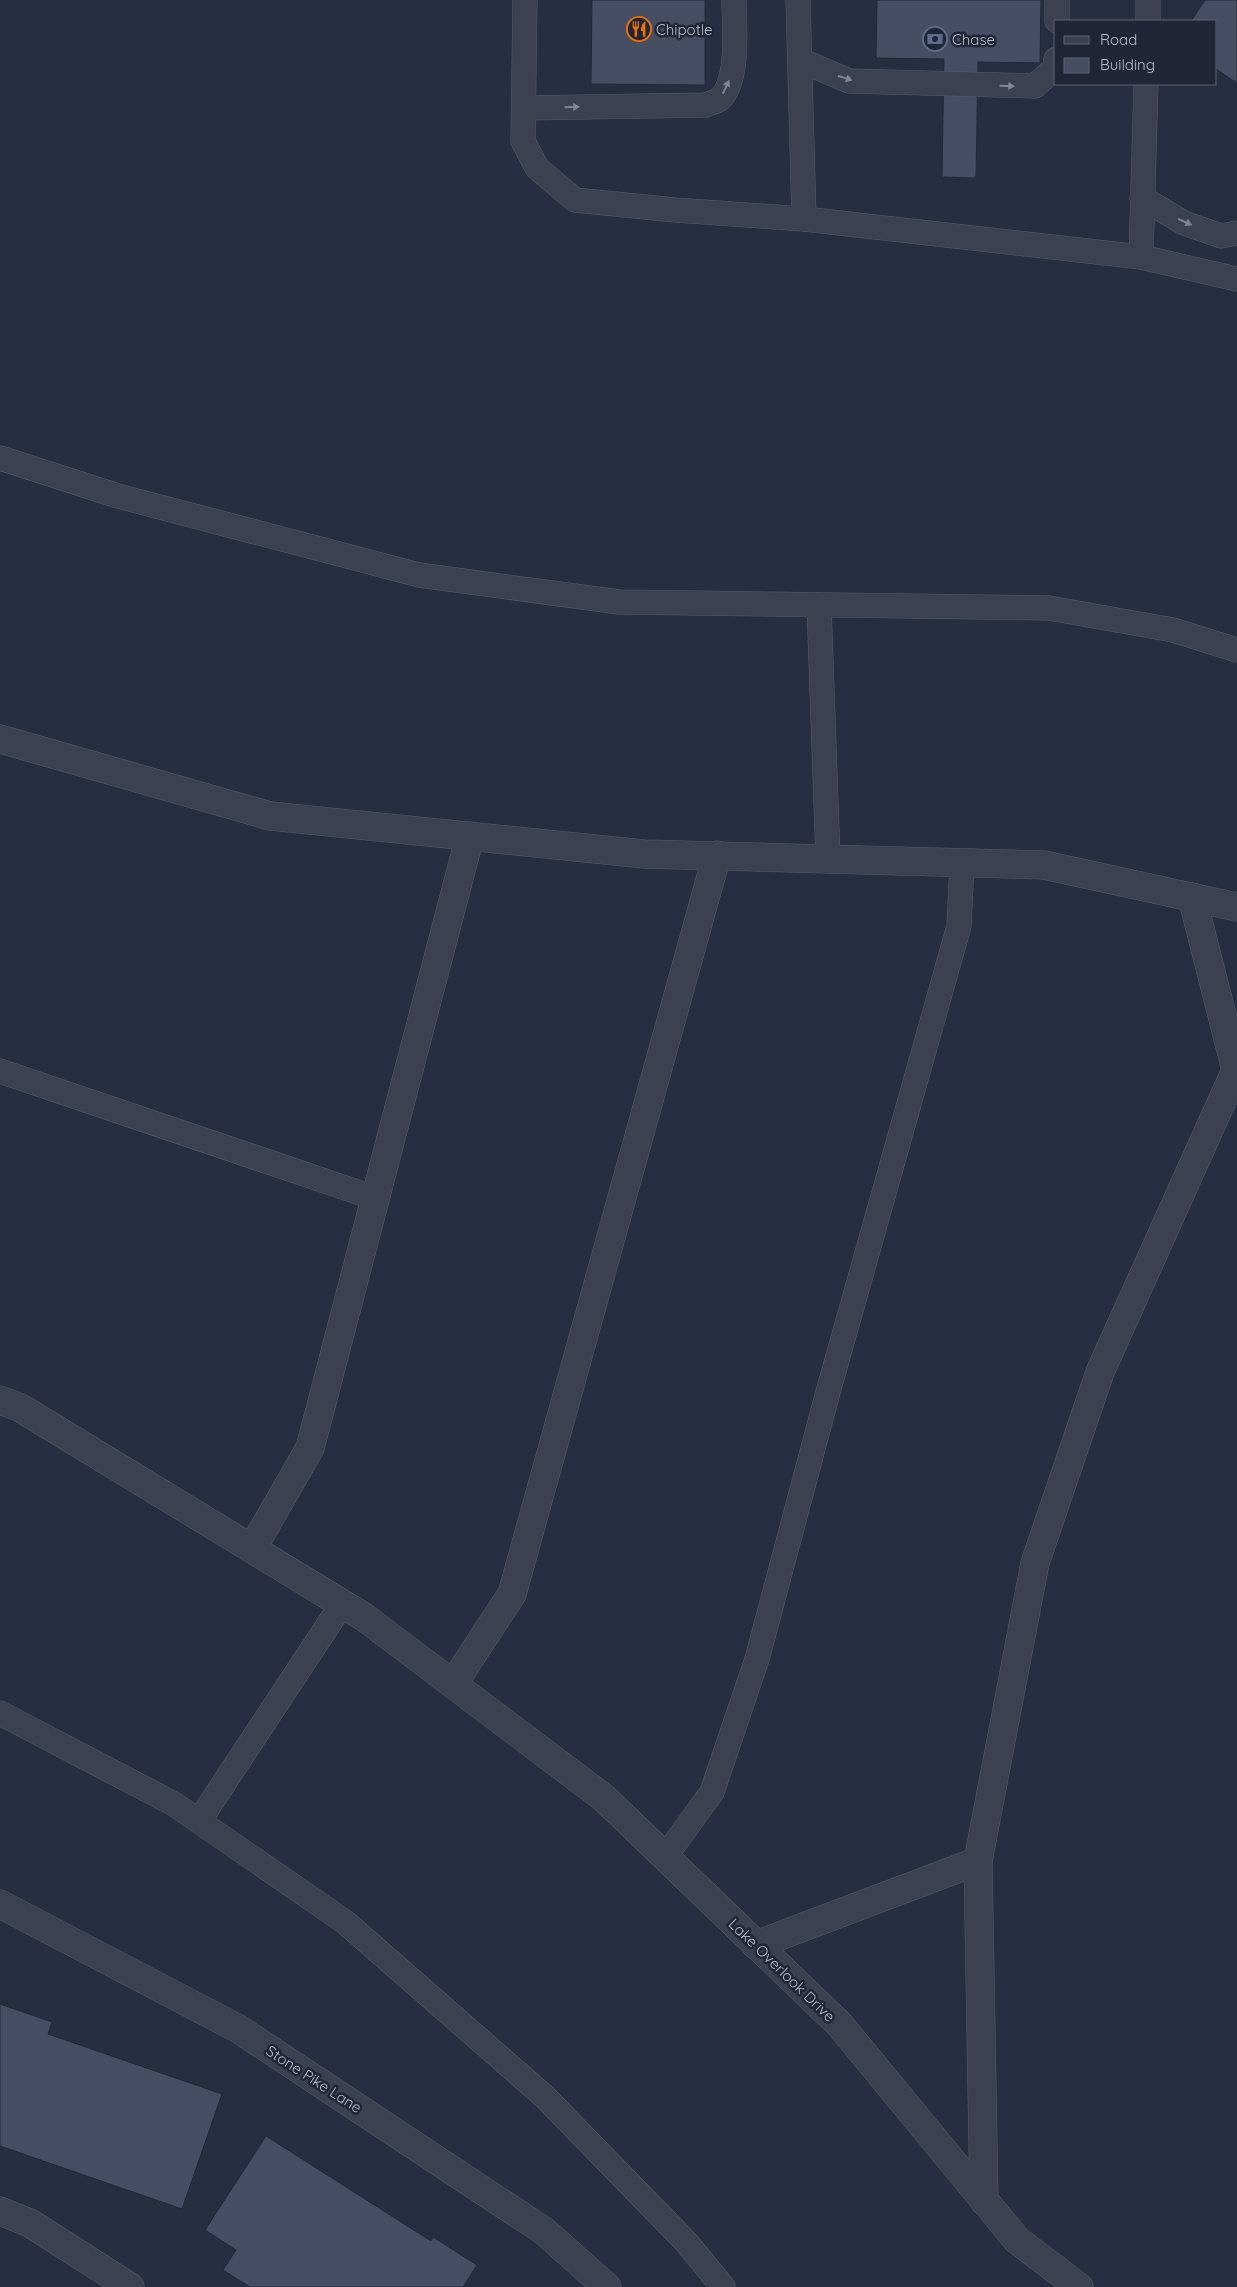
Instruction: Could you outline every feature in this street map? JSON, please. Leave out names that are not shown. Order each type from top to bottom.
[{"type":"street","points":[[0,739],[270,816],[644,854],[1044,865],[1237,907]]},
{"type":"street","points":[[252,1549],[310,1448],[470,836]]},
{"type":"street","points":[[453,1684],[512,1594],[717,855]]},
{"type":"street","points":[[984,2200],[978,1861],[1035,1563],[1100,1372],[1236,1069],[1192,897]]},
{"type":"street","name":"Lake Overlook Drive","points":[[0,1400],[19,1407],[364,1617],[604,1798],[840,2026],[1017,2240],[1079,2287]]},
{"type":"street","points":[[756,1945],[978,1861]]},
{"type":"street","name":"Stone Pike Lane","points":[[0,1904],[237,2028],[544,2231],[607,2287]]},
{"type":"street","points":[[0,2211],[30,2223],[130,2287]]},
{"type":"lane","points":[[524,0],[523,141],[537,168],[575,200],[675,210],[804,219],[1141,257],[1237,279]]},
{"type":"lane","points":[[524,108],[706,106],[720,99],[728,86],[735,53],[734,0]]},
{"type":"lane","points":[[798,0],[804,219]]},
{"type":"lane","points":[[1057,0],[1057,20]]},
{"type":"lane","points":[[1148,0],[1148,20]]},
{"type":"lane","points":[[800,60],[849,81],[1035,86],[1054,70]]},
{"type":"lane","points":[[1141,257],[1146,85]]},
{"type":"lane","points":[[1142,198],[1184,223],[1221,236],[1237,233]]},
{"type":"lane","points":[[0,458],[118,496],[419,575],[619,602],[1049,608],[1173,630],[1237,650]]},
{"type":"lane","points":[[819,604],[828,859]]},
{"type":"lane","points":[[665,1857],[712,1792],[757,1659],[828,1392],[959,926],[962,863]]},
{"type":"lane","points":[[0,1071],[375,1198]]},
{"type":"lane","points":[[199,1821],[342,1604]]},
{"type":"lane","points":[[0,1713],[174,1804],[345,1922],[545,2097],[687,2243],[723,2287]]},
{"type":"building","points":[[592,0],[705,0],[705,85],[591,84]]},
{"type":"building","points":[[877,0],[1041,0],[1040,63],[978,62],[976,178],[942,177],[944,59],[876,58]]},
{"type":"building","points":[[1205,0],[1237,0],[1237,83],[1217,70],[1217,20],[1192,20]]},
{"type":"building","points":[[0,2004],[52,2022],[48,2034],[222,2094],[182,2209],[0,2146]]},
{"type":"building","points":[[266,2136],[431,2241],[433,2237],[477,2265],[463,2287],[250,2287],[223,2270],[236,2250],[205,2230]]},
{"type":"place","name":"Chipotle","points":[[639,29]]},
{"type":"place","name":"Chase","points":[[935,39]]}]
